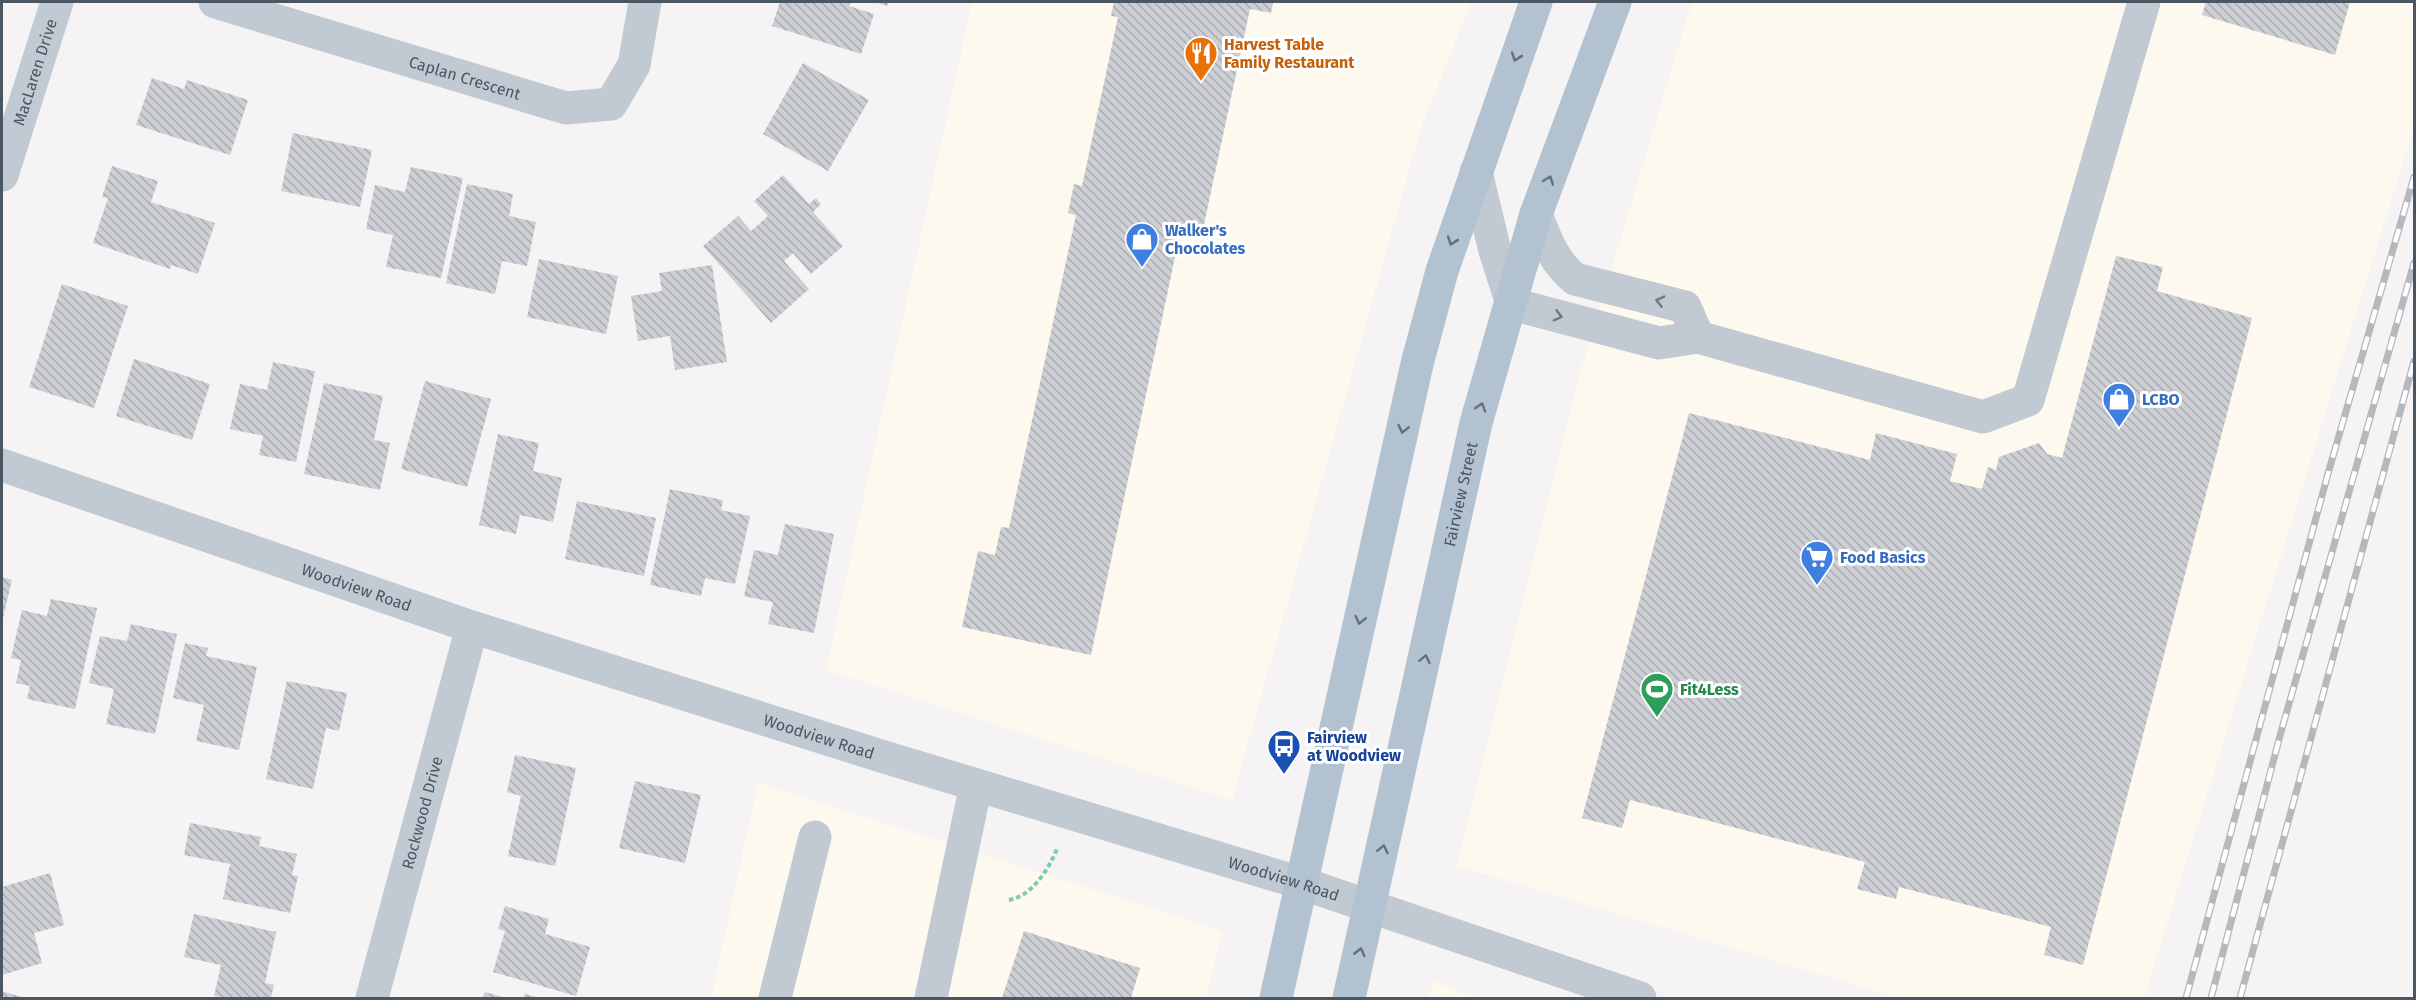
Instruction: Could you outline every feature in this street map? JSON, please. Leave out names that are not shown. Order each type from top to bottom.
[{"type":"main road","points":[[1276,999],[1417,364],[1442,271],[1536,2]]},
{"type":"main road","name":"Fairview Street","points":[[1349,999],[1476,423],[1536,214],[1615,2]]},
{"type":"street","name":"MacLaren Drive","points":[[2,176],[57,2]]},
{"type":"street","name":"Caplan Crescent","points":[[214,2],[566,108],[611,104],[634,65],[645,2]]},
{"type":"street","points":[[1476,172],[1494,251],[1512,304],[1659,343],[1698,338],[1983,417],[2028,400],[2144,2]]},
{"type":"street","points":[[1536,214],[1550,252],[1560,268],[1575,279],[1685,307],[1698,338]]},
{"type":"street","name":"Woodview Road","points":[[2,465],[471,627],[976,785],[1302,883],[1640,999]]},
{"type":"street","name":"Rockwood Drive","points":[[372,999],[471,627]]},
{"type":"street","points":[[931,999],[976,785]]},
{"type":"street","points":[[775,999],[815,837]]},
{"type":"path","points":[[1009,900],[1022,897],[1049,867],[1072,814]]},
{"type":"shaded area","points":[[972,2],[1471,2],[1421,128],[1232,800],[826,670]]},
{"type":"shaded area","points":[[1692,2],[2414,2],[2414,127],[2144,998],[1899,998],[1457,866],[1582,367]]},
{"type":"shaded area","points":[[758,783],[1223,931],[1206,998],[711,998]]},
{"type":"shaded area","points":[[1433,981],[1478,998],[1429,998]]},
{"type":"building","points":[[780,2],[851,2],[849,6],[874,14],[861,54],[772,26]]},
{"type":"building","points":[[875,2],[889,2],[887,6]]},
{"type":"building","points":[[1114,2],[1273,2],[1271,13],[1250,9],[1203,229],[1182,224],[1091,655],[962,627],[978,551],[995,555],[1001,527],[1009,528],[1076,215],[1068,213],[1074,184],[1082,186],[1118,17],[1111,16]]},
{"type":"building","points":[[2206,2],[2350,2],[2335,55],[2202,15]]},
{"type":"building","points":[[803,63],[869,100],[828,171],[763,134]]},
{"type":"building","points":[[152,78],[184,89],[187,80],[248,100],[230,155],[136,125]]},
{"type":"building","points":[[293,133],[372,150],[360,207],[281,191]]},
{"type":"building","points":[[112,166],[158,181],[151,202],[215,223],[198,274],[171,265],[170,269],[93,243],[108,198],[102,197]]},
{"type":"building","points":[[411,167],[463,178],[441,278],[386,267],[393,235],[366,229],[375,185],[405,192]]},
{"type":"building","points":[[783,175],[809,204],[816,198],[821,204],[813,212],[843,246],[811,274],[793,253],[784,261],[809,289],[771,323],[703,246],[738,216],[751,231],[768,216],[754,201]]},
{"type":"building","points":[[467,184],[513,194],[509,216],[536,222],[527,266],[502,261],[495,294],[446,283]]},
{"type":"building","points":[[2116,256],[2163,267],[2157,291],[2252,318],[2083,965],[2044,955],[2051,927],[1899,887],[1896,899],[1857,889],[1865,862],[1630,800],[1622,828],[1582,818],[1689,413],[1870,460],[1876,433],[1957,454],[1950,481],[1982,489],[1988,467],[1996,470],[1999,457],[2039,443],[2047,454],[2062,458]]},
{"type":"building","points":[[539,259],[618,276],[606,334],[527,317]]},
{"type":"building","points":[[712,265],[727,362],[675,370],[670,336],[638,341],[631,296],[662,291],[659,273]]},
{"type":"building","points":[[62,284],[128,306],[94,408],[29,387]]},
{"type":"building","points":[[134,359],[210,384],[192,440],[116,416]]},
{"type":"building","points":[[273,362],[315,371],[296,462],[259,455],[263,436],[230,429],[240,384],[267,390]]},
{"type":"building","points":[[425,381],[491,399],[467,487],[401,469]]},
{"type":"building","points":[[324,383],[383,396],[374,440],[390,443],[380,490],[304,474]]},
{"type":"building","points":[[498,434],[539,443],[533,471],[562,478],[553,522],[520,515],[516,534],[479,525]]},
{"type":"building","points":[[670,489],[723,500],[721,510],[750,516],[735,584],[705,578],[701,596],[650,585]]},
{"type":"building","points":[[577,501],[656,518],[644,576],[565,559]]},
{"type":"building","points":[[785,524],[834,534],[814,633],[768,624],[773,602],[744,596],[754,550],[778,555]]},
{"type":"building","points":[[2,577],[12,580],[2,622]]},
{"type":"building","points":[[51,599],[97,608],[75,709],[27,699],[30,686],[16,683],[21,660],[11,658],[22,610],[47,616]]},
{"type":"building","points":[[131,624],[177,634],[155,734],[106,724],[114,689],[89,683],[100,636],[127,641]]},
{"type":"building","points":[[185,643],[208,648],[206,656],[257,667],[239,750],[196,741],[204,705],[173,698]]},
{"type":"building","points":[[287,681],[347,693],[339,731],[326,728],[313,789],[266,779]]},
{"type":"building","points":[[515,755],[576,768],[555,866],[508,856],[521,796],[507,792]]},
{"type":"building","points":[[635,781],[701,795],[685,863],[619,848]]},
{"type":"building","points":[[190,823],[261,837],[259,846],[297,854],[292,875],[298,876],[290,913],[223,899],[230,864],[184,855]]},
{"type":"building","points":[[50,873],[64,925],[34,933],[42,963],[2,975],[2,887]]},
{"type":"building","points":[[505,906],[549,919],[545,934],[590,947],[576,996],[493,972],[505,931],[498,929]]},
{"type":"building","points":[[194,914],[276,932],[265,983],[274,985],[271,998],[214,996],[221,965],[184,957]]},
{"type":"building","points":[[1024,931],[1140,968],[1131,998],[1002,998]]},
{"type":"building","points":[[2,991],[25,998],[2,998]]},
{"type":"building","points":[[485,992],[506,998],[483,998]]},
{"type":"building","points":[[525,994],[539,998],[523,998]]},
{"type":"railway","points":[[2186,998],[2329,470],[2414,177]]},
{"type":"railway","points":[[2211,998],[2281,732],[2414,263]]},
{"type":"railway","points":[[2240,998],[2414,361]]},
{"type":"place","name":"Harvest Table Family Restaurant","points":[[1201,82]]},
{"type":"place","name":"Walker's Chocolates","points":[[1142,268]]},
{"type":"place","name":"LCBO","points":[[2119,428]]},
{"type":"place","name":"Food Basics","points":[[1817,586]]},
{"type":"place","name":"Fit4Less","points":[[1657,718]]},
{"type":"place","name":"Fairview at Woodview","points":[[1284,775]]}]
